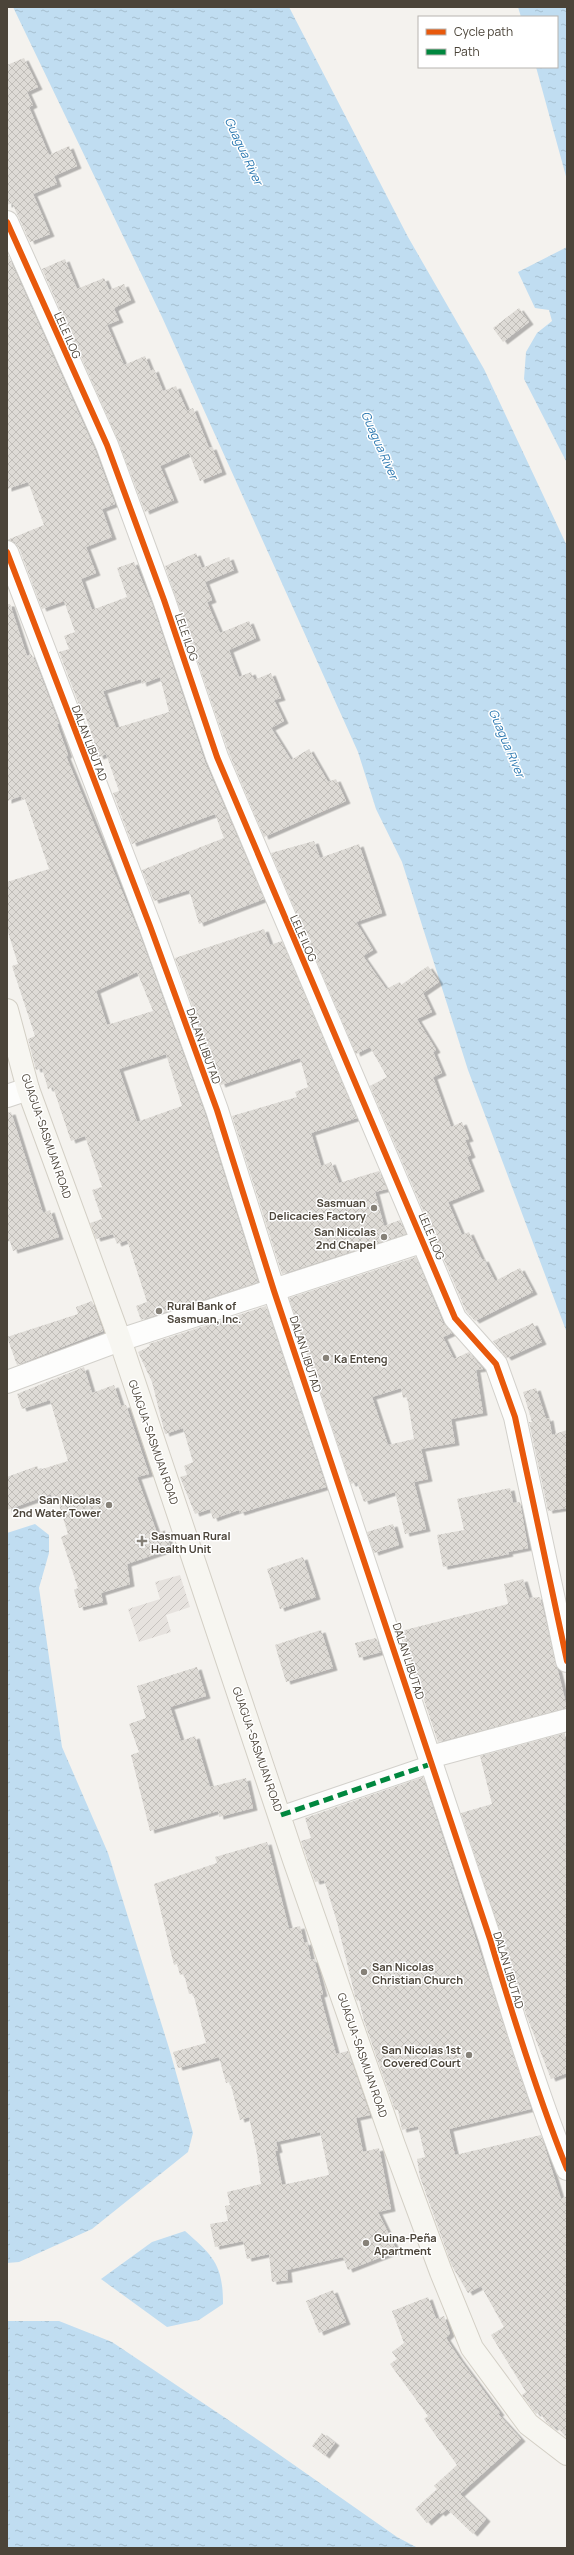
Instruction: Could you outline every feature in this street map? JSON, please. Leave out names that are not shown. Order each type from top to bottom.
[{"type":"main road","name":"GUAGUA-SASMUAN ROAD","points":[[7,1010],[28,1089],[120,1340],[394,2145],[472,2348],[528,2424],[567,2454]]},
{"type":"street","name":"LELE ILOG","points":[[7,222],[107,445],[164,600],[217,757],[274,895],[424,1241],[455,1318],[496,1364],[515,1417],[567,1661]]},
{"type":"street","name":"DALAN LIBUTAD","points":[[7,552],[150,926],[217,1110],[274,1291],[490,1939],[543,2110],[567,2169]]},
{"type":"street","points":[[7,1096],[28,1089]]},
{"type":"street","points":[[7,1382],[120,1340],[424,1241]]},
{"type":"street","points":[[281,1815],[431,1761],[567,1720]]},
{"type":"shaded area","points":[[180,1575],[190,1607],[166,1615],[171,1632],[139,1642],[128,1609],[160,1599],[155,1582]]},
{"type":"water","name":"Guagua River","points":[[13,7],[289,7],[408,237],[484,369],[567,546],[567,1333],[468,1070],[402,862],[376,809],[358,752],[162,317]]},
{"type":"water","points":[[518,7],[567,7],[567,180],[536,68],[558,68],[558,16],[521,16]]},
{"type":"water","points":[[567,247],[567,463],[524,379],[526,352],[537,333],[552,321],[549,310],[535,308],[518,272]]},
{"type":"water","points":[[35,1524],[49,1535],[49,1553],[39,1588],[62,1747],[108,1853],[169,2048],[193,2133],[188,2152],[92,2229],[19,2262],[7,2263],[7,1533]]},
{"type":"water","points":[[185,2231],[203,2247],[214,2262],[221,2279],[223,2304],[199,2320],[167,2327],[101,2279],[152,2242]]},
{"type":"water","points":[[7,2321],[59,2321],[112,2342],[267,2446],[397,2537],[418,2548],[7,2548]]},
{"type":"building","points":[[24,58],[38,87],[27,92],[33,105],[29,107],[49,155],[69,146],[77,166],[54,176],[57,184],[33,194],[50,234],[30,242],[12,203],[7,205],[7,65]]},
{"type":"building","points":[[7,253],[95,450],[115,504],[102,509],[112,537],[86,547],[96,573],[81,579],[92,610],[127,597],[117,568],[134,562],[152,604],[205,762],[264,899],[199,924],[189,890],[154,901],[142,870],[224,838],[215,814],[132,844],[113,793],[119,791],[106,754],[99,757],[85,714],[83,715],[59,652],[69,649],[64,636],[75,632],[64,601],[42,609],[19,548],[15,542],[7,540],[44,525],[28,482],[7,489]],"holes":[[[160,677],[169,712],[116,728],[103,691],[141,679],[142,684]]]},
{"type":"building","points":[[65,259],[77,289],[104,278],[109,290],[124,284],[131,300],[114,309],[119,320],[107,325],[124,365],[145,356],[151,371],[154,369],[163,391],[176,386],[187,411],[193,408],[209,448],[212,447],[222,472],[200,481],[189,453],[160,466],[174,500],[145,512],[118,440],[42,269]]},
{"type":"building","points":[[519,308],[529,322],[503,342],[493,328]]},
{"type":"building","points":[[196,553],[202,568],[229,557],[234,570],[205,582],[212,600],[207,602],[220,633],[249,621],[256,638],[229,650],[239,677],[251,672],[254,680],[271,673],[281,698],[274,700],[284,721],[271,728],[291,760],[309,749],[328,782],[336,779],[346,801],[264,837],[229,753],[165,566]]},
{"type":"building","points":[[7,604],[10,604],[27,656],[31,654],[35,661],[59,724],[57,724],[68,755],[66,756],[138,930],[205,1114],[258,1282],[141,1320],[136,1306],[147,1302],[127,1240],[117,1244],[113,1234],[96,1239],[90,1223],[102,1219],[92,1190],[102,1187],[85,1136],[71,1141],[53,1087],[48,1089],[42,1068],[36,1070],[28,1039],[35,1036],[12,966],[18,964],[7,929],[7,882],[49,869],[25,799],[22,800],[21,796],[7,801]],"holes":[[[137,972],[153,1011],[107,1025],[96,991]],[[166,1054],[182,1106],[137,1122],[119,1069]]]},
{"type":"building","points":[[314,841],[320,858],[359,844],[382,913],[356,922],[373,950],[363,956],[386,989],[400,982],[401,985],[428,966],[439,982],[423,993],[432,1012],[417,1019],[436,1050],[433,1052],[442,1073],[433,1077],[451,1127],[462,1122],[469,1139],[465,1140],[471,1155],[467,1157],[480,1189],[448,1202],[462,1235],[469,1232],[482,1260],[484,1259],[495,1281],[520,1268],[533,1292],[475,1321],[466,1311],[370,1086],[387,1077],[370,1047],[356,1054],[271,853]]},
{"type":"building","points":[[264,929],[270,945],[282,941],[357,1118],[311,1133],[321,1166],[331,1162],[339,1183],[379,1171],[387,1189],[375,1192],[384,1226],[400,1220],[406,1234],[282,1274],[232,1116],[297,1097],[295,1092],[308,1087],[300,1058],[221,1085],[175,958]]},
{"type":"building","points":[[11,1112],[43,1213],[50,1210],[59,1237],[13,1251],[10,1241],[7,1242],[7,1113]]},
{"type":"building","points":[[416,1257],[443,1323],[452,1333],[443,1337],[454,1359],[469,1352],[483,1369],[476,1370],[483,1413],[451,1419],[455,1443],[421,1449],[428,1479],[414,1482],[426,1529],[405,1534],[395,1492],[364,1502],[357,1482],[351,1484],[289,1298]],"holes":[[[401,1388],[403,1398],[407,1397],[414,1439],[388,1445],[372,1397]]]},
{"type":"building","points":[[92,1301],[103,1331],[17,1365],[7,1337],[78,1314],[76,1307]]},
{"type":"building","points":[[266,1306],[326,1487],[240,1513],[239,1510],[213,1519],[210,1509],[195,1514],[180,1477],[187,1475],[184,1466],[193,1462],[183,1428],[165,1434],[152,1382],[138,1352],[150,1346],[149,1344]]},
{"type":"building","points":[[533,1323],[542,1342],[507,1358],[493,1341]]},
{"type":"building","points":[[84,1367],[92,1393],[114,1385],[121,1406],[126,1405],[149,1474],[137,1477],[157,1533],[165,1530],[171,1549],[127,1564],[130,1584],[101,1593],[103,1602],[79,1608],[74,1590],[78,1588],[61,1537],[68,1534],[58,1501],[53,1502],[51,1494],[7,1510],[7,1477],[37,1466],[39,1470],[68,1461],[50,1400],[22,1409],[17,1394]]},
{"type":"building","points":[[536,1388],[546,1419],[549,1418],[552,1435],[567,1430],[567,1508],[548,1511],[529,1422],[532,1422],[523,1392]]},
{"type":"building","points":[[510,1488],[513,1503],[520,1502],[528,1548],[508,1552],[509,1554],[443,1567],[437,1535],[464,1530],[457,1499]]},
{"type":"building","points":[[393,1524],[399,1545],[374,1553],[367,1532]]},
{"type":"building","points":[[303,1557],[316,1597],[280,1609],[267,1569]]},
{"type":"building","points":[[523,1579],[529,1598],[540,1597],[567,1708],[438,1742],[401,1631],[508,1604],[504,1584]]},
{"type":"building","points":[[321,1630],[333,1668],[286,1682],[275,1645]]},
{"type":"building","points":[[376,1638],[381,1652],[359,1658],[355,1643]]},
{"type":"building","points":[[197,1667],[206,1696],[170,1707],[181,1741],[195,1736],[210,1787],[246,1778],[253,1808],[219,1817],[218,1811],[150,1831],[131,1755],[139,1752],[129,1724],[146,1718],[137,1686]]},
{"type":"building","points":[[565,1733],[567,2073],[551,2079],[527,2017],[461,1813],[492,1804],[480,1756]]},
{"type":"building","points":[[423,1777],[531,2109],[449,2129],[455,2155],[541,2135],[561,2199],[567,2196],[567,2438],[556,2426],[553,2428],[547,2423],[539,2412],[536,2414],[522,2395],[526,2392],[491,2335],[504,2327],[481,2286],[468,2293],[452,2266],[420,2177],[417,2159],[425,2157],[418,2126],[402,2130],[398,2110],[395,2110],[364,2021],[359,2000],[357,2001],[355,1996],[337,1922],[324,1880],[315,1882],[301,1841],[311,1838],[305,1818]]},
{"type":"building","points":[[267,1842],[289,1929],[300,1926],[304,1943],[307,1942],[311,1960],[314,1959],[323,1994],[320,1995],[336,2054],[348,2051],[370,2115],[356,2118],[363,2152],[379,2148],[391,2209],[378,2212],[397,2251],[348,2270],[343,2257],[287,2270],[288,2280],[272,2282],[269,2254],[247,2259],[243,2241],[215,2247],[210,2224],[228,2221],[225,2206],[230,2205],[227,2192],[261,2184],[257,2154],[249,2117],[240,2120],[230,2082],[226,2083],[219,2057],[178,2068],[173,2052],[206,2043],[193,1993],[189,1994],[184,1974],[180,1975],[177,1964],[174,1965],[154,1884],[217,1863],[215,1857]],"holes":[[[320,2132],[329,2175],[282,2185],[275,2151],[278,2150],[276,2142]]]},
{"type":"building","points":[[333,2290],[346,2322],[319,2333],[306,2301]]},
{"type":"building","points":[[428,2297],[436,2319],[444,2316],[450,2334],[446,2338],[459,2358],[500,2413],[498,2414],[521,2439],[460,2494],[486,2519],[473,2534],[447,2509],[441,2514],[439,2512],[427,2523],[415,2509],[437,2489],[434,2486],[457,2465],[424,2419],[428,2416],[390,2364],[397,2359],[392,2352],[404,2343],[392,2311]]},
{"type":"building","points":[[322,2433],[335,2443],[325,2456],[312,2446]]},
{"type":"marked path","points":[[281,1815],[431,1764]]},
{"type":"cycle path","points":[[7,222],[107,445],[164,600],[217,757],[455,1318],[496,1364],[515,1417],[567,1661]]},
{"type":"cycle path","points":[[7,552],[150,926],[217,1110],[274,1291],[490,1939],[526,2055],[567,2169]]},
{"type":"place","name":"Sasmuan Delicacies Factory","points":[[374,1208]]},
{"type":"place","name":"San Nicolas 2nd Chapel","points":[[384,1237]]},
{"type":"place","name":"Rural Bank of Sasmuan, Inc.","points":[[159,1311]]},
{"type":"place","name":"Ka Enteng","points":[[326,1358]]},
{"type":"place","name":"San Nicolas 2nd Water Tower","points":[[109,1505]]},
{"type":"place","name":"Sasmuan Rural Health Unit","points":[[142,1541]]},
{"type":"place","name":"San Nicolas Christian Church","points":[[364,1972]]},
{"type":"place","name":"San Nicolas 1st Covered Court","points":[[469,2055]]},
{"type":"place","name":"Guina-Peña Apartment","points":[[366,2243]]}]
